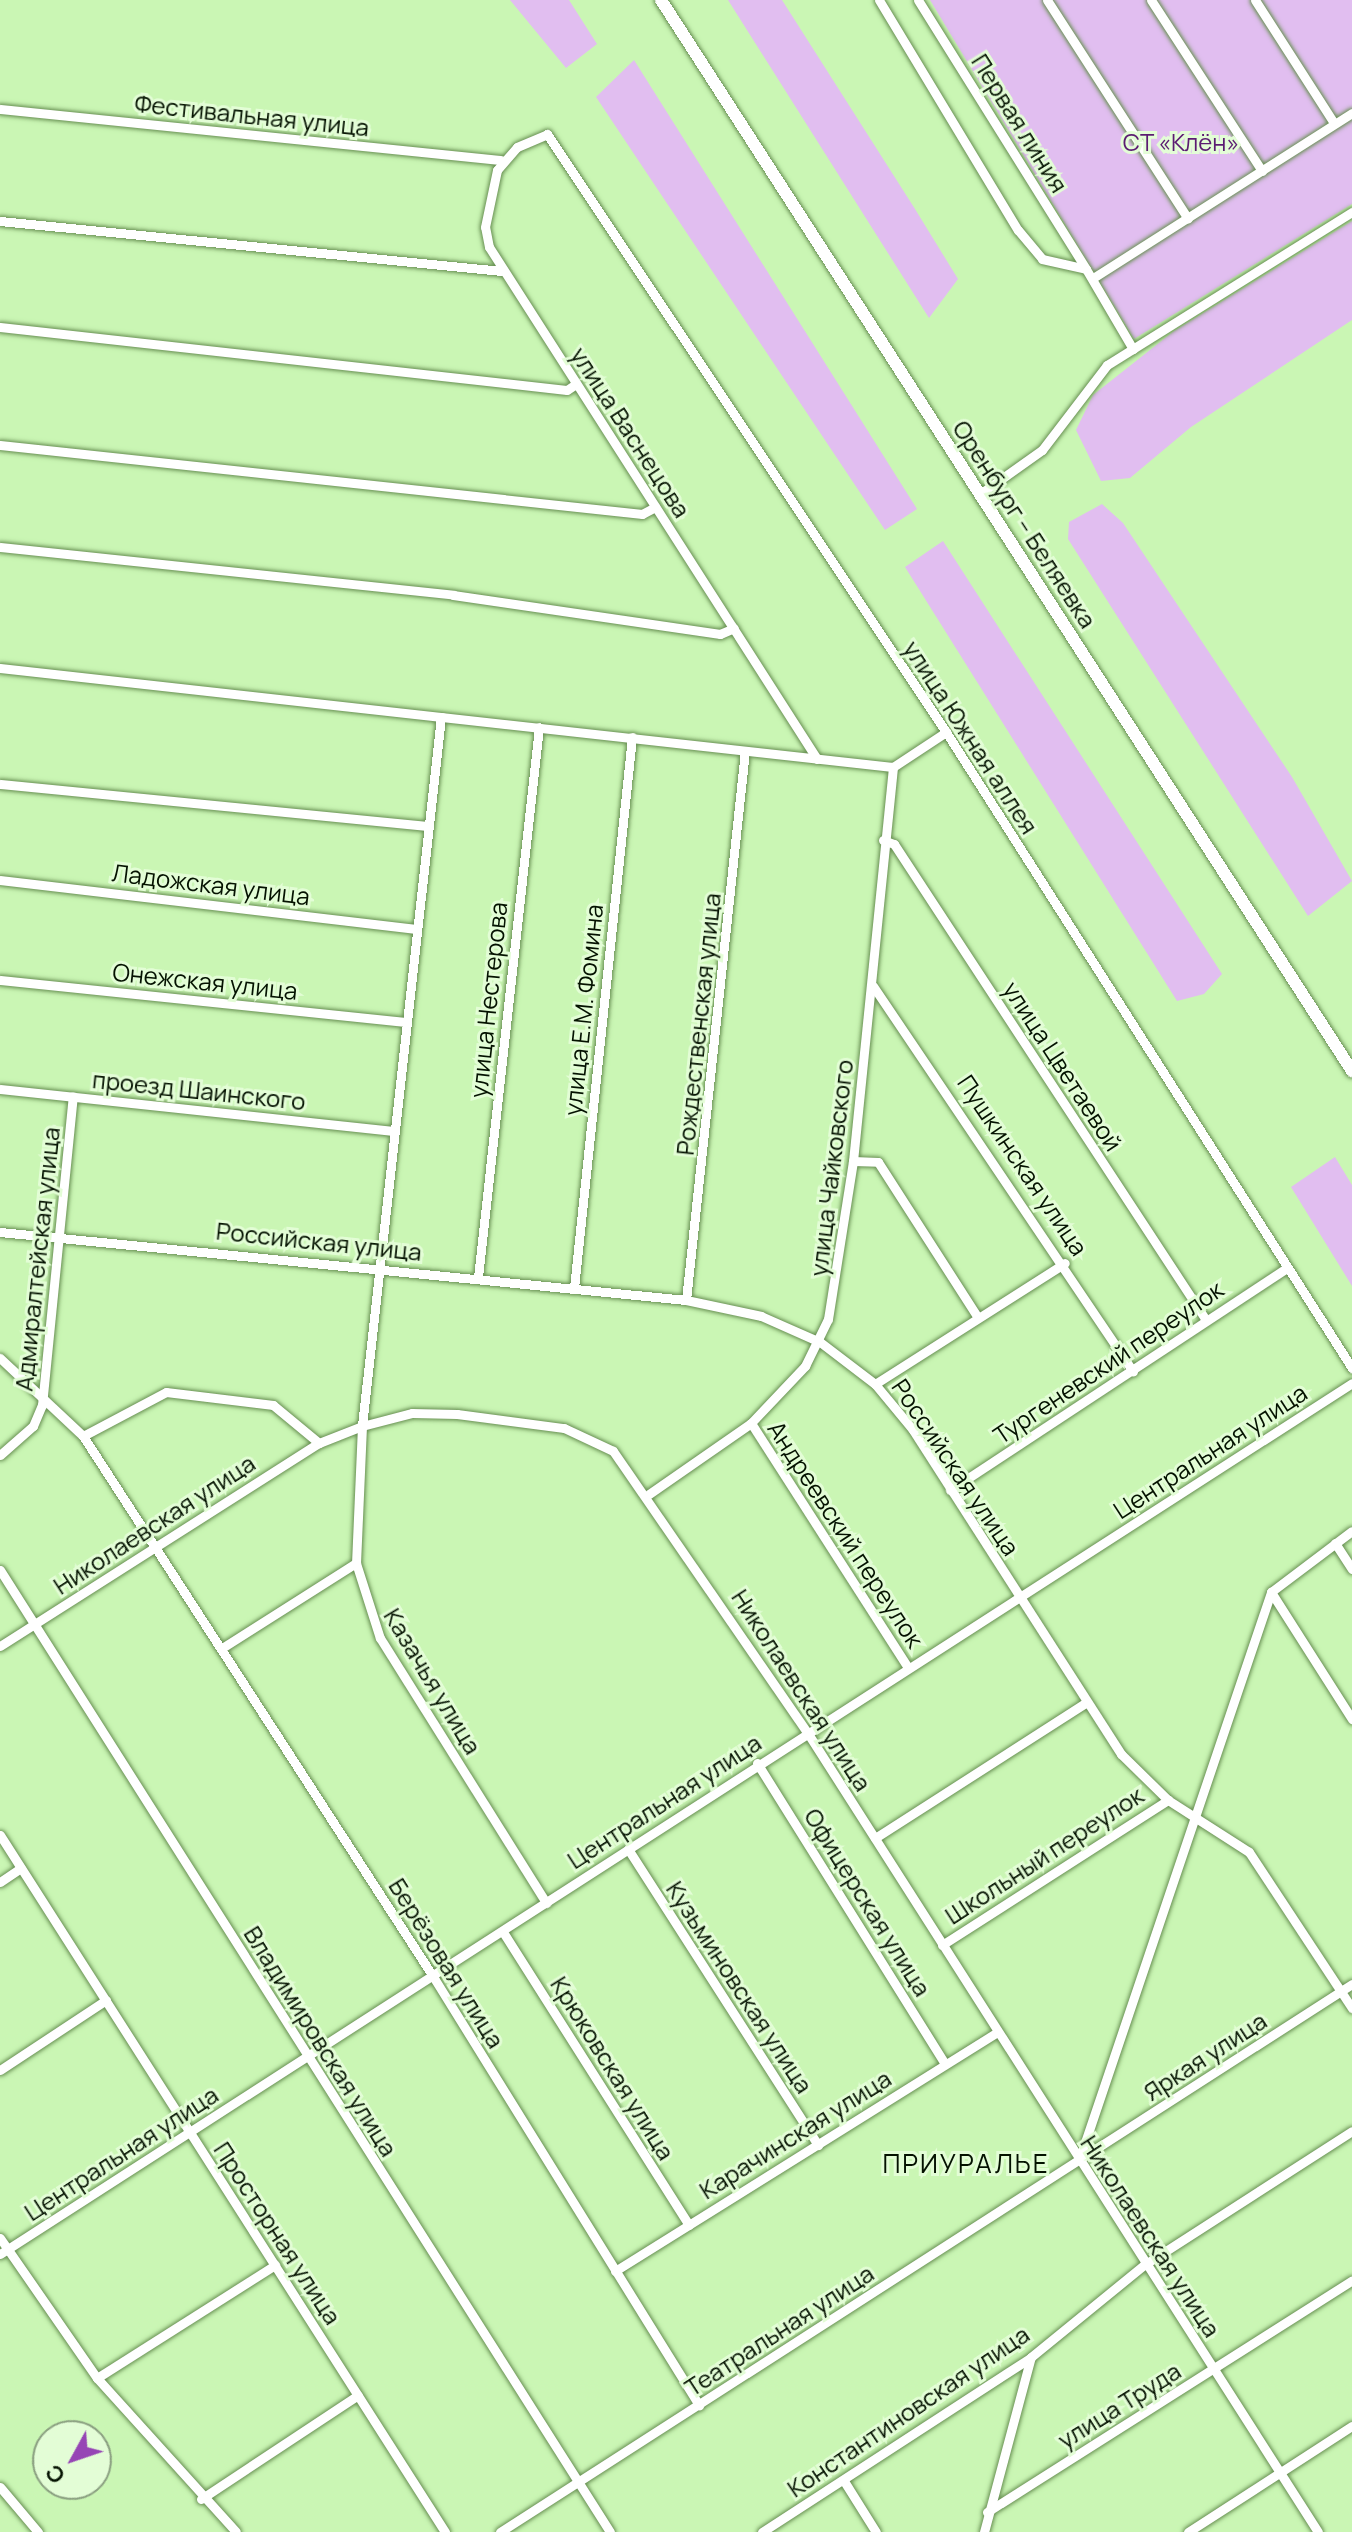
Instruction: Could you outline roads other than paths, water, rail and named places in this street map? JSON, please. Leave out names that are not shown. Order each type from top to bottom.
[{"type":"main road","name":"Оренбург – Беляевка","points":[[661,0],[1352,1071]]},
{"type":"street","points":[[879,0],[1018,230],[1042,259],[1086,269]]},
{"type":"street","name":"Первая линия","points":[[918,0],[1093,278],[1133,349]]},
{"type":"street","points":[[1047,0],[1188,219]]},
{"type":"street","points":[[1151,0],[1262,171]]},
{"type":"street","points":[[1255,0],[1334,123]]},
{"type":"street","name":"Фестивальная улица","points":[[0,109],[500,160]]},
{"type":"street","points":[[1093,278],[1352,113]]},
{"type":"street","name":"улица Южная аллея","points":[[500,160],[547,134],[946,732],[1352,1368]]},
{"type":"street","name":"улица Васнецова","points":[[500,160],[485,227],[502,271],[817,759]]},
{"type":"street","points":[[980,494],[1042,450],[1079,395],[1133,349],[1352,212]]},
{"type":"street","points":[[0,221],[502,271]]},
{"type":"street","points":[[0,327],[567,390],[576,384]]},
{"type":"street","points":[[0,445],[642,514],[655,507]]},
{"type":"street","points":[[0,547],[453,595],[720,634],[734,628]]},
{"type":"street","points":[[0,668],[893,767],[946,732]]},
{"type":"street","points":[[378,1266],[441,717]]},
{"type":"street","name":"улица Нестерова","points":[[478,1277],[539,727]]},
{"type":"street","name":"улица Е.М. Фомина","points":[[574,1288],[632,737]]},
{"type":"street","name":"Рождественская улица","points":[[686,1300],[745,751]]},
{"type":"street","name":"улица Чайковского","points":[[649,1494],[751,1423],[820,1342],[842,1260],[873,986],[883,840],[893,767]]},
{"type":"street","points":[[0,784],[428,826]]},
{"type":"street","name":"улица Цветаевой","points":[[883,840],[894,844],[1206,1320]]},
{"type":"street","name":"Ладожская улица","points":[[0,880],[416,929]]},
{"type":"street","name":"Онежская улица","points":[[0,980],[406,1022]]},
{"type":"street","name":"Пушкинская улица","points":[[873,986],[1065,1263],[1133,1371]]},
{"type":"street","name":"проезд Шаинского","points":[[0,1089],[394,1131]]},
{"type":"street","name":"Адмиралтейская улица","points":[[0,1455],[33,1426],[42,1405],[64,1235],[73,1097]]},
{"type":"street","points":[[853,1161],[878,1162],[978,1318]]},
{"type":"street","name":"Российская улица","points":[[0,1232],[64,1235],[378,1266],[686,1300],[761,1316],[820,1342],[875,1384],[950,1490],[1121,1754],[1168,1800],[1193,1813],[1249,1852],[1352,2008]]},
{"type":"street","points":[[875,1384],[1065,1263]]},
{"type":"street","name":"Казачья улица","points":[[378,1266],[362,1426],[356,1563],[380,1638],[546,1903]]},
{"type":"street","name":"Тургеневский переулок","points":[[950,1490],[1287,1268]]},
{"type":"street","points":[[0,1358],[42,1405],[83,1436],[166,1392],[273,1405],[319,1443]]},
{"type":"street","name":"Центральная улица","points":[[3,2252],[434,1978],[907,1666],[1020,1597],[1352,1383]]},
{"type":"street","name":"Николаевская улица","points":[[0,1646],[319,1443],[362,1426],[412,1413],[564,1428],[613,1451],[649,1494],[807,1732],[1144,2265],[1318,2532]]},
{"type":"street","name":"Андреевский переулок","points":[[751,1423],[907,1666]]},
{"type":"street","name":"Берёзовая улица","points":[[83,1436],[434,1978],[699,2405]]},
{"type":"street","points":[[1079,2161],[1193,1813],[1271,1592],[1352,1531]]},
{"type":"street","points":[[1335,1543],[1352,1569]]},
{"type":"street","points":[[222,1648],[356,1563]]},
{"type":"street","name":"Владимировская улица","points":[[0,1570],[610,2532]]},
{"type":"street","points":[[1271,1592],[1352,1719]]},
{"type":"street","points":[[875,1838],[1087,1702]]},
{"type":"street","name":"Офицерская улица","points":[[757,1763],[944,2062]]},
{"type":"street","name":"Школьный переулок","points":[[942,1945],[1168,1800]]},
{"type":"street","name":"Просторная улица","points":[[0,1835],[445,2532]]},
{"type":"street","name":"Кузьминовская улица","points":[[628,1849],[818,2145]]},
{"type":"street","points":[[0,1882],[21,1868]]},
{"type":"street","name":"Крюковская улица","points":[[503,1932],[689,2225]]},
{"type":"street","name":"Яркая улица","points":[[1079,2161],[1352,1984]]},
{"type":"street","points":[[0,2070],[106,2000]]},
{"type":"street","name":"Карачинская улица","points":[[615,2271],[818,2145],[944,2062],[997,2032]]},
{"type":"street","name":"Константиновская улица","points":[[762,2532],[1031,2357],[1144,2265],[1352,2131]]},
{"type":"street","name":"Театральная улица","points":[[500,2532],[1079,2161]]},
{"type":"street","points":[[0,2238],[3,2252],[97,2378],[201,2499],[236,2532]]},
{"type":"street","points":[[97,2378],[275,2265]]},
{"type":"street","name":"улица Труда","points":[[987,2512],[1352,2280]]},
{"type":"street","points":[[984,2532],[1031,2357]]},
{"type":"street","points":[[201,2499],[358,2395]]},
{"type":"street","points":[[1188,2532],[1352,2426]]},
{"type":"street","points":[[844,2481],[876,2532]]},
{"type":"street","points":[[0,2487],[38,2532]]},
{"type":"district","name":"ПРИУРАЛЬЕ","points":[[966,2164]]},
{"type":"park label","name":"СТ «Клён»","points":[[1181,142]]}]
